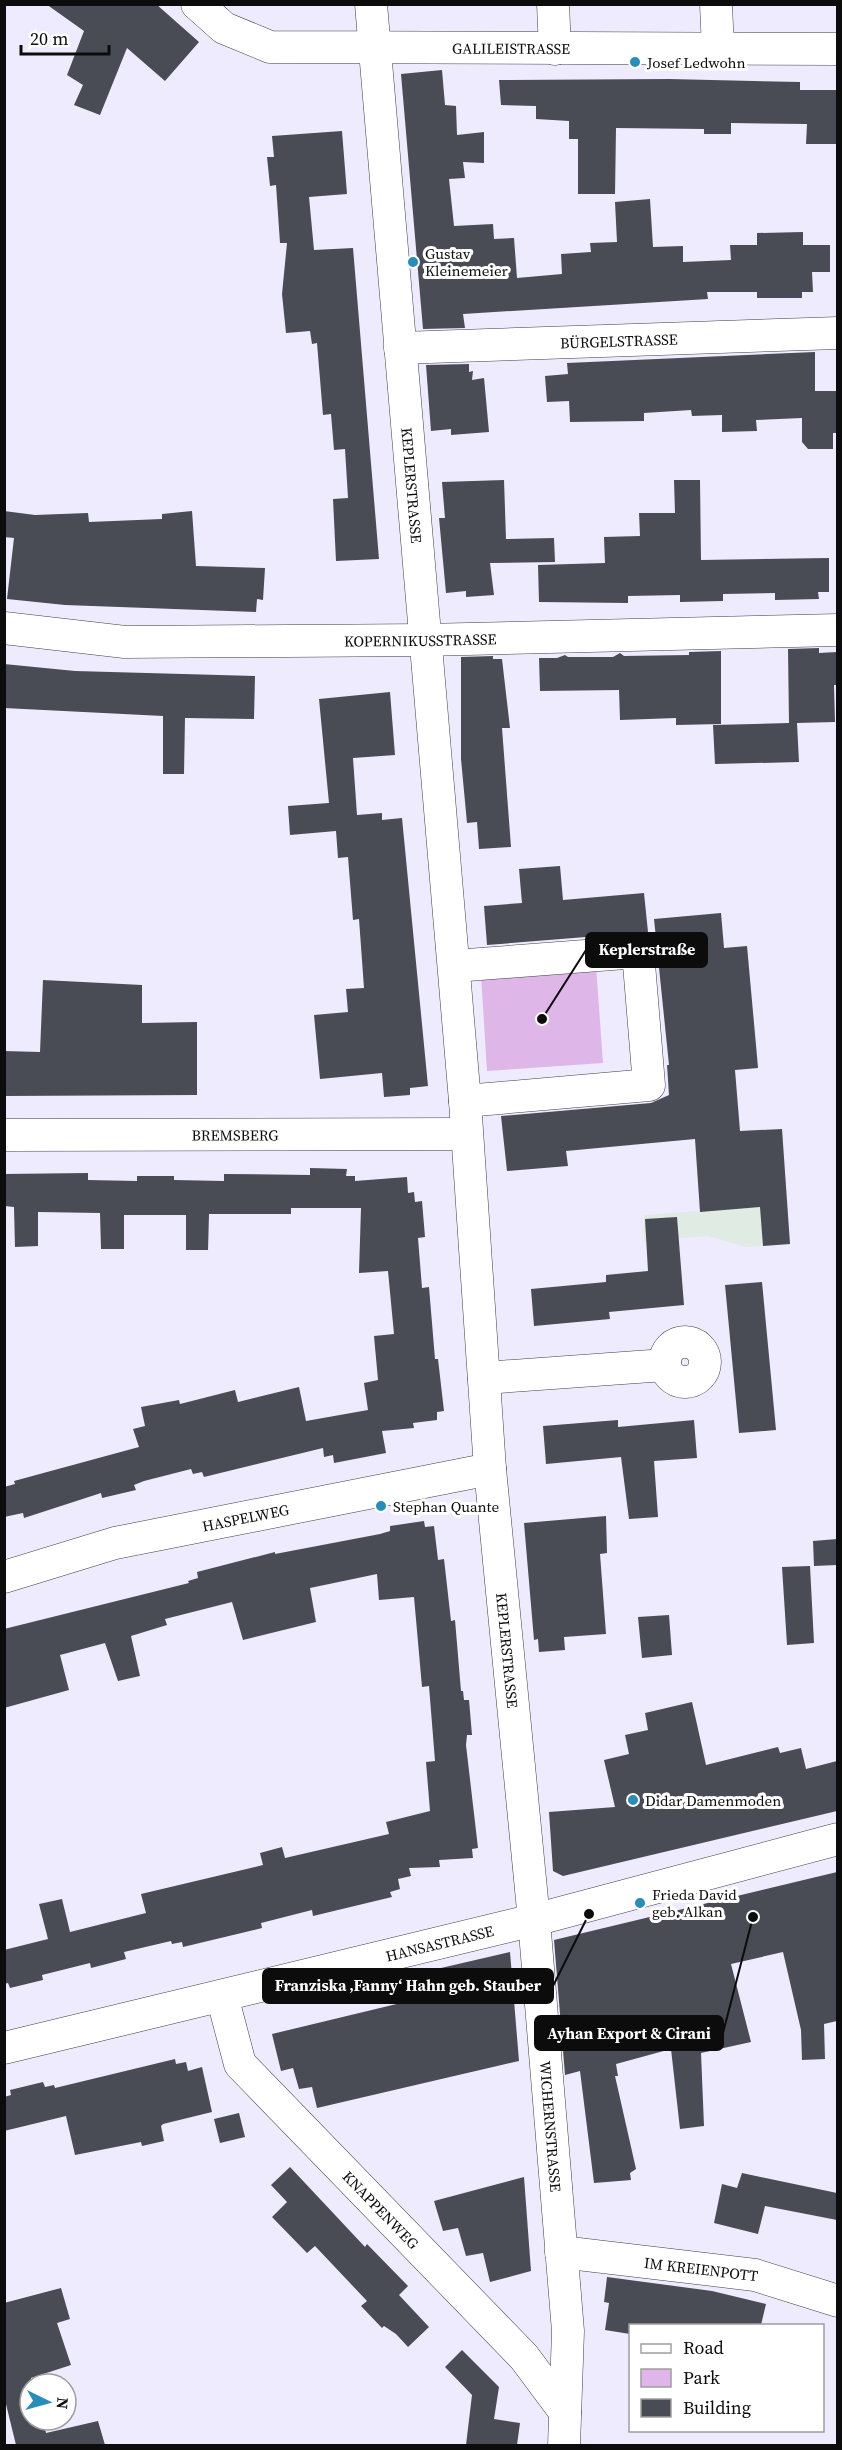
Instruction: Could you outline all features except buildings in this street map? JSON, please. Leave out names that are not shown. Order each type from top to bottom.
[{"type":"street","name":"GALILEISTRASSE","points":[[197,4],[224,28],[270,47],[837,49]]},
{"type":"street","name":"KEPLERSTRASSE","points":[[371,4],[465,1101],[490,1469],[534,1920]]},
{"type":"street","points":[[553,4],[555,49]]},
{"type":"street","points":[[716,4],[718,49]]},
{"type":"street","name":"BÜRGELSTRASSE","points":[[400,348],[837,333]]},
{"type":"street","name":"KOPERNIKUSSTRASSE","points":[[4,628],[125,642],[424,640],[837,630]]},
{"type":"street","points":[[454,966],[638,952],[649,1085],[465,1101]]},
{"type":"street","name":"BREMSBERG","points":[[4,1135],[466,1134]]},
{"type":"street","points":[[484,1378],[665,1365]]},
{"type":"street","name":"HASPELWEG","points":[[4,1577],[115,1543],[490,1469]]},
{"type":"street","name":"HANSASTRASSE","points":[[4,2048],[534,1920],[837,1839]]},
{"type":"street","name":"WICHERNSTRASSE","points":[[534,1920],[568,2331],[564,2445]]},
{"type":"street","name":"KNAPPENWEG","points":[[222,1995],[240,2064],[524,2357],[565,2412]]},
{"type":"street","name":"IM KREIENPOTT","points":[[561,2252],[755,2275],[837,2301]]},
{"type":"street","points":[[524,2357],[568,2331]]},
{"type":"shaded area","points":[[782,1129],[790,1244],[745,1247],[708,1236],[644,1241],[644,1215],[700,1211],[695,1134]]},
{"type":"green space","points":[[596,966],[603,1063],[487,1071],[481,975]]},
{"type":"place","name":"Josef Ledwohn","points":[[635,62]]},
{"type":"place","name":"Gustav Kleinemeier","points":[[413,262]]},
{"type":"place","name":"Keplerstraße","points":[[542,1019]]},
{"type":"place","name":"Stephan Quante","points":[[381,1506]]},
{"type":"place","name":"Didar Damenmoden","points":[[633,1800]]},
{"type":"place","name":"Frieda David geb. Alkan","points":[[640,1903]]},
{"type":"place","name":"Franziska ‚Fanny‘ Hahn geb. Stauber","points":[[589,1914]]},
{"type":"place","name":"Ayhan Export & Cirani","points":[[753,1917]]}]
